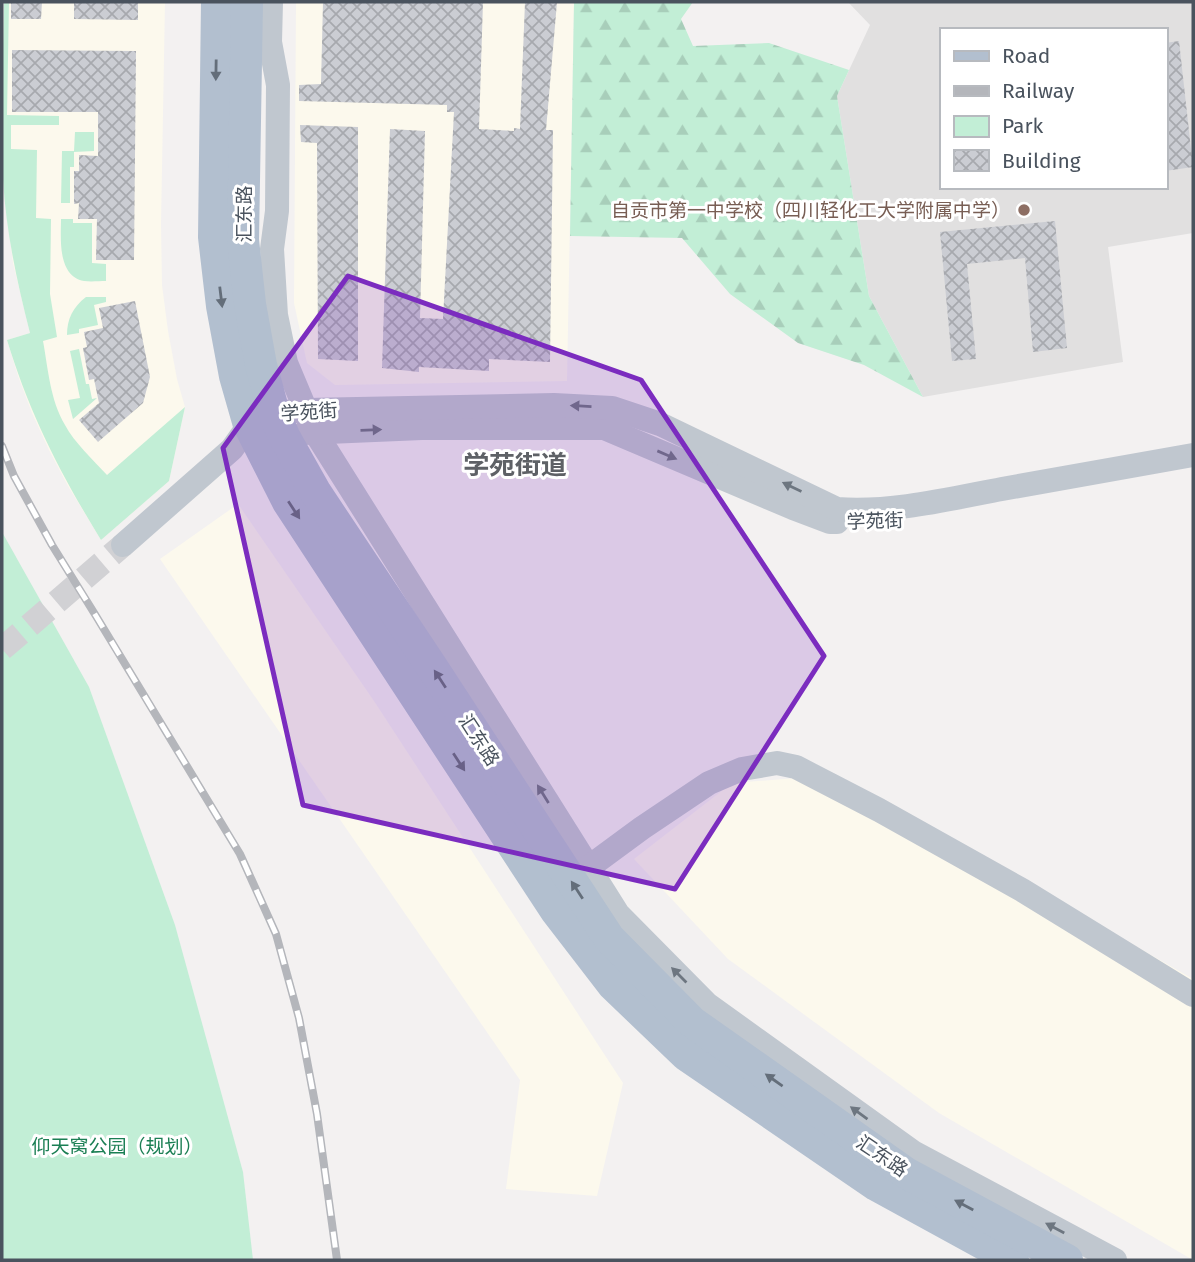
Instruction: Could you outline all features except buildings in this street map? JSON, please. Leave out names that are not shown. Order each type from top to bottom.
[{"type":"main road","name":"汇东路","points":[[217,2],[214,237],[222,306],[235,376],[288,502],[556,911],[613,985],[686,1055],[876,1185],[1013,1260]]},
{"type":"main road","name":"汇东路","points":[[247,2],[243,240],[261,365],[260,434],[316,493],[609,938],[692,1022],[906,1173],[1067,1260]]},
{"type":"street","points":[[271,2],[270,42],[278,85],[277,211],[272,249],[276,315],[286,363],[311,421],[618,914],[707,1004],[913,1152],[1115,1260]]},
{"type":"street","name":"学苑街","points":[[260,434],[311,421],[554,405],[612,408],[660,424],[837,509],[859,510],[929,503],[1193,455]]},
{"type":"street","name":"学苑街","points":[[311,421],[422,428],[604,428],[830,522],[909,520],[1193,471]]},
{"type":"street","points":[[123,545],[260,434]]},
{"type":"street","points":[[589,867],[709,783],[742,769],[777,763],[796,766],[1022,890],[1193,995]]},
{"type":"highlighted area","points":[[348,276],[641,380],[824,656],[675,889],[303,805],[223,448]]},
{"type":"shaded area","points":[[4,2],[165,2],[162,285],[177,379],[185,407],[169,481],[101,540],[49,450],[32,413],[7,340],[30,333],[13,263],[3,180]]},
{"type":"shaded area","points":[[296,2],[574,2],[567,381],[335,385],[307,363],[294,303]]},
{"type":"shaded area","name":"自贡市第一中学校（四川轻化工大学附属中学）","points":[[848,2],[1193,2],[1193,233],[1108,247],[1123,362],[923,397],[869,296],[837,96],[870,25]]},
{"type":"shaded area","points":[[238,504],[374,701],[623,1083],[597,1196],[506,1189],[520,1080],[160,559]]},
{"type":"shaded area","points":[[836,775],[1193,979],[1193,1260],[939,1113],[728,959],[634,859],[732,783]]},
{"type":"green space","points":[[4,2],[9,2],[7,115],[59,116],[59,125],[11,125],[11,149],[37,150],[36,218],[51,219],[50,294],[57,337],[43,341],[50,384],[60,415],[73,438],[107,475],[185,407],[169,481],[101,540],[47,443],[7,340],[30,333],[13,257],[4,199]]},
{"type":"green space","points":[[574,2],[693,2],[681,19],[693,46],[769,43],[849,70],[837,96],[869,296],[923,397],[864,365],[798,343],[730,294],[682,238],[570,236]]},
{"type":"green space","points":[[75,132],[94,132],[94,151],[74,152],[74,167],[70,167],[70,203],[61,203],[62,151],[74,151]]},
{"type":"green space","points":[[61,219],[73,219],[73,223],[92,223],[92,263],[106,264],[106,281],[84,281],[69,272],[62,255]]},
{"type":"green space","points":[[86,297],[106,297],[106,302],[94,305],[98,325],[67,335],[72,314]]},
{"type":"green space","points":[[79,349],[86,384],[89,384],[92,399],[97,398],[73,419],[68,400],[80,398],[70,351]]},
{"type":"green space","name":"仰天窝公园（规划）","points":[[2,532],[89,687],[175,925],[243,1172],[253,1260],[2,1260]]},
{"type":"tunnel","points":[[2,649],[123,545]]},
{"type":"railway","points":[[2,446],[14,476],[52,545],[240,854],[276,934],[299,1018],[317,1114],[337,1260]]},
{"type":"place","name":"自贡市第一中学校（四川轻化工大学附属中学）","points":[[1024,210]]},
{"type":"district","name":"学苑街道","points":[[515,465]]}]
